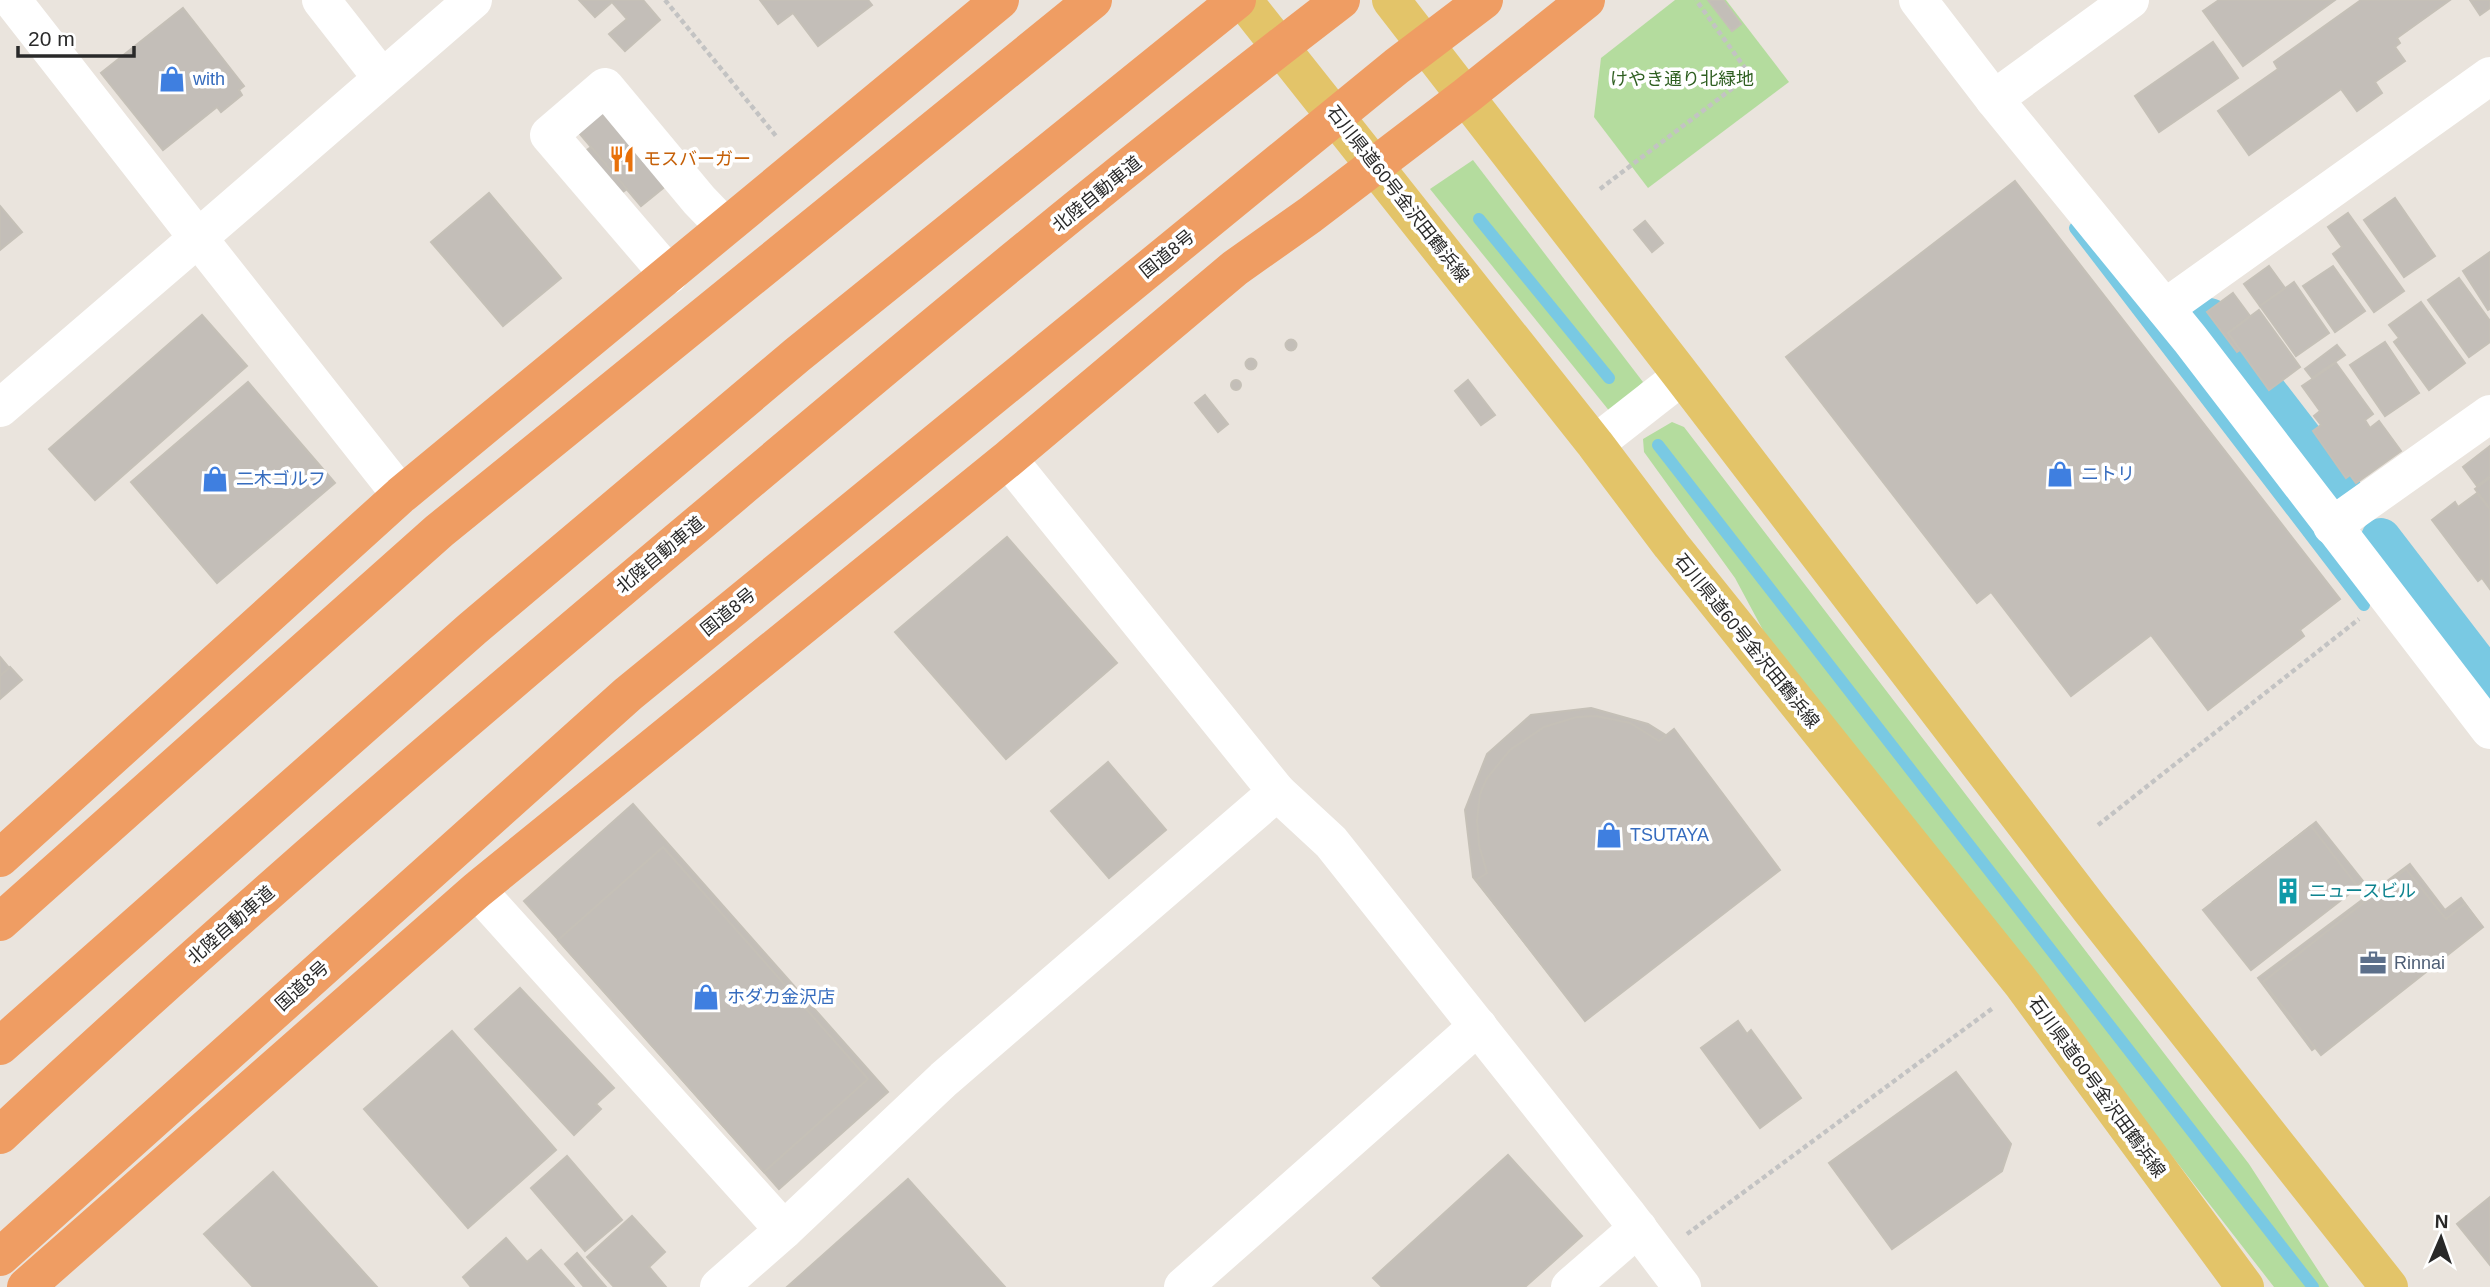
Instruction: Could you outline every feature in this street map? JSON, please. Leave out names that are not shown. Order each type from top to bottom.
[{"type":"highway","points":[[0,858],[401,495],[1000,0]]},
{"type":"highway","points":[[0,922],[439,531],[1093,0]]},
{"type":"highway","points":[[0,1046],[503,603],[797,355],[1237,0]]},
{"type":"highway","name":"北陸自動車道","points":[[0,1135],[133,1011],[486,701],[849,397],[1220,93],[1341,0]]},
{"type":"highway","name":"国道8号","points":[[0,1257],[628,694],[1397,66],[1484,0]]},
{"type":"highway","points":[[26,1287],[477,890],[1008,459],[1235,268],[1466,96],[1586,0]]},
{"type":"highway","points":[[0,824],[285,584],[322,565]]},
{"type":"main road","name":"石川県道60号金沢田鶴浜線","points":[[1243,0],[1595,444],[1671,545],[2023,985],[2245,1287]]},
{"type":"main road","points":[[1391,0],[2090,909],[2389,1287]]},
{"type":"street","points":[[12,0],[401,495]]},
{"type":"street","points":[[321,0],[382,78]]},
{"type":"street","points":[[5,394],[198,238],[473,0]]},
{"type":"street","points":[[1919,0],[1994,99],[2165,308],[2490,730]]},
{"type":"street","points":[[1994,99],[2130,0]]},
{"type":"street","points":[[2165,308],[2490,76]]},
{"type":"street","points":[[669,275],[549,135],[606,88],[699,200],[726,228]]},
{"type":"street","points":[[1595,444],[1682,376]]},
{"type":"street","points":[[2332,526],[2490,414]]},
{"type":"street","points":[[1008,459],[1278,792],[1331,842],[1682,1287]]},
{"type":"street","points":[[719,1287],[784,1230],[944,1079],[1278,792]]},
{"type":"street","points":[[477,890],[784,1230]]},
{"type":"street","points":[[1183,1287],[1478,1026]]},
{"type":"street","points":[[1570,1287],[1648,1241]]},
{"type":"path","points":[[665,0],[776,137]]},
{"type":"path","points":[[1600,189],[1750,75],[1696,0]]},
{"type":"path","points":[[2098,825],[2387,597]]},
{"type":"path","points":[[1648,1241],[2023,985]]},
{"type":"green space","name":"けやき通り北緑地","points":[[1675,0],[1726,0],[1789,82],[1648,188],[1594,117],[1601,58]]},
{"type":"green space","points":[[1473,160],[1643,382],[1611,413],[1430,189]]},
{"type":"green space","points":[[1672,422],[1684,427],[2249,1164],[2329,1287],[2274,1287],[1764,632],[1735,578],[1644,452],[1643,439]]},
{"type":"building","points":[[579,0],[643,0],[660,20],[625,51],[609,34],[627,19],[612,2],[595,17]]},
{"type":"building","points":[[760,0],[868,0],[872,5],[818,46],[793,13],[778,24]]},
{"type":"building","points":[[1708,0],[1723,0],[1741,24],[1732,31]]},
{"type":"building","points":[[2219,0],[2335,0],[2243,66],[2203,11]]},
{"type":"building","points":[[2361,0],[2450,0],[2397,38],[2400,43],[2395,47],[2405,61],[2375,82],[2382,93],[2357,111],[2341,89],[2249,155],[2218,111],[2278,69],[2274,62]]},
{"type":"building","points":[[2470,0],[2490,0],[2490,8],[2480,15]]},
{"type":"building","points":[[183,8],[244,86],[239,90],[242,95],[221,112],[217,107],[163,150],[101,73]]},
{"type":"building","points":[[2213,42],[2238,78],[2159,132],[2135,96]]},
{"type":"building","points":[[606,102],[673,180],[641,206],[575,128]]},
{"type":"building","points":[[591,147],[627,189],[620,194],[584,152]]},
{"type":"building","name":"ニトリ","points":[[2015,181],[2340,599],[2300,630],[2304,636],[2208,710],[2151,635],[2071,696],[1991,592],[1977,603],[1786,357]]},
{"type":"building","points":[[489,193],[561,278],[503,326],[431,242]]},
{"type":"building","points":[[2395,198],[2435,256],[2404,277],[2364,220]]},
{"type":"building","points":[[0,206],[22,232],[0,250]]},
{"type":"building","points":[[2348,213],[2404,291],[2374,312],[2333,254],[2342,247],[2328,227]]},
{"type":"building","points":[[1645,221],[1663,243],[1652,252],[1634,230]]},
{"type":"building","points":[[2490,252],[2490,309],[2488,310],[2463,271]]},
{"type":"building","points":[[2269,266],[2285,288],[2260,306],[2244,284]]},
{"type":"building","points":[[2333,266],[2365,311],[2335,332],[2303,286]]},
{"type":"building","points":[[2459,278],[2490,321],[2490,342],[2469,357],[2428,300]]},
{"type":"building","points":[[2294,282],[2329,333],[2296,356],[2260,306]]},
{"type":"building","points":[[2233,293],[2250,316],[2228,333],[2240,350],[2237,352],[2207,312]]},
{"type":"building","points":[[2421,302],[2465,363],[2429,390],[2394,342],[2399,338],[2389,325]]},
{"type":"building","points":[[2259,310],[2300,367],[2269,390],[2228,333]]},
{"type":"building","points":[[202,315],[247,366],[95,500],[49,449]]},
{"type":"building","points":[[1291,340],[1295,341],[1295,349],[1291,350],[1287,349],[1286,345],[1287,341]]},
{"type":"building","points":[[2385,342],[2419,393],[2385,416],[2350,365]]},
{"type":"building","points":[[2337,345],[2345,355],[2312,378],[2305,369]]},
{"type":"building","points":[[1251,359],[1255,360],[1255,368],[1251,369],[1247,368],[1246,364],[1247,360]]},
{"type":"building","points":[[2336,363],[2373,414],[2365,420],[2370,428],[2379,421],[2401,451],[2356,483],[2350,475],[2346,478],[2313,431],[2321,425],[2314,416],[2320,411],[2302,386]]},
{"type":"building","points":[[1236,380],[1240,381],[1240,389],[1236,390],[1232,389],[1231,385],[1232,381]]},
{"type":"building","points":[[1468,380],[1495,415],[1481,425],[1455,391]]},
{"type":"building","points":[[248,382],[335,483],[217,583],[131,482]]},
{"type":"building","points":[[1205,395],[1228,424],[1218,432],[1195,403]]},
{"type":"building","points":[[2490,446],[2490,476],[2477,486],[2463,467]]},
{"type":"building","points":[[2490,478],[2490,509],[2475,489]]},
{"type":"building","points":[[2477,493],[2490,509],[2490,589],[2482,578],[2478,581],[2432,520],[2455,502],[2458,507]]},
{"type":"building","points":[[1007,537],[1117,663],[1006,759],[895,632]]},
{"type":"building","points":[[0,657],[10,669],[0,678]]},
{"type":"building","points":[[10,667],[22,680],[0,699],[0,676]]},
{"type":"building","name":"TSUTAYA","points":[[1591,708],[1648,724],[1680,744],[1770,860],[1577,1009],[1473,877],[1465,810],[1487,754],[1531,715]]},
{"type":"building","name":"TSUTAYA","points":[[1596,716],[1630,723],[1659,741],[1674,729],[1780,870],[1585,1021],[1476,880],[1487,873],[1479,845],[1477,820],[1480,794],[1487,778],[1510,750],[1544,727],[1577,717]]},
{"type":"building","points":[[1108,762],[1166,830],[1109,878],[1051,811]]},
{"type":"building","name":"ホダカ金沢店","points":[[633,804],[888,1092],[779,1189],[524,901]]},
{"type":"building","name":"ニュースビル","points":[[2316,822],[2363,881],[2260,961],[2213,902]]},
{"type":"building","name":"ニュースビル","points":[[2311,826],[2358,887],[2251,970],[2203,910]]},
{"type":"building","name":"ホダカ金沢店","points":[[663,847],[868,1079],[764,1172],[558,940]]},
{"type":"building","points":[[2410,864],[2445,910],[2461,898],[2480,924],[2312,1050],[2258,978]]},
{"type":"building","points":[[2406,869],[2446,919],[2465,904],[2483,927],[2321,1055],[2263,982]]},
{"type":"building","points":[[520,988],[614,1088],[596,1104],[601,1109],[574,1135],[475,1029]]},
{"type":"building","points":[[1738,1021],[1747,1034],[1751,1030],[1801,1098],[1760,1128],[1701,1048]]},
{"type":"building","points":[[452,1031],[556,1150],[468,1228],[364,1109]]},
{"type":"building","points":[[1956,1072],[2011,1144],[2002,1171],[1892,1249],[1829,1163]]},
{"type":"building","points":[[1508,1155],[1582,1236],[1525,1287],[1382,1287],[1373,1278]]},
{"type":"building","points":[[567,1156],[622,1220],[585,1251],[531,1188]]},
{"type":"building","points":[[273,1172],[377,1287],[253,1287],[204,1234]]},
{"type":"building","points":[[908,1179],[1005,1287],[787,1287]]},
{"type":"building","points":[[2490,1197],[2490,1265],[2457,1224]]},
{"type":"building","points":[[632,1216],[665,1252],[649,1267],[666,1287],[614,1287],[587,1257]]},
{"type":"building","points":[[506,1238],[527,1262],[541,1250],[574,1287],[471,1287],[463,1277]]},
{"type":"building","points":[[577,1253],[606,1287],[584,1287],[565,1264]]},
{"type":"waterway","points":[[1479,219],[1609,378]]},
{"type":"waterway","points":[[2075,228],[2364,605]]},
{"type":"waterway","points":[[2210,318],[2341,488]]},
{"type":"waterway","points":[[1658,445],[2313,1287]]},
{"type":"waterway","points":[[2381,538],[2490,680]]},
{"type":"place","name":"with","points":[[172,79]]},
{"type":"place","name":"モスバーガー","points":[[622,159]]},
{"type":"place","name":"ニトリ","points":[[2060,474]]},
{"type":"place","name":"二木ゴルフ","points":[[215,479]]},
{"type":"place","name":"TSUTAYA","points":[[1609,835]]},
{"type":"place","name":"ニュースビル","points":[[2288,891]]},
{"type":"place","name":"Rinnai","points":[[2373,963]]},
{"type":"place","name":"ホダカ金沢店","points":[[706,997]]}]
